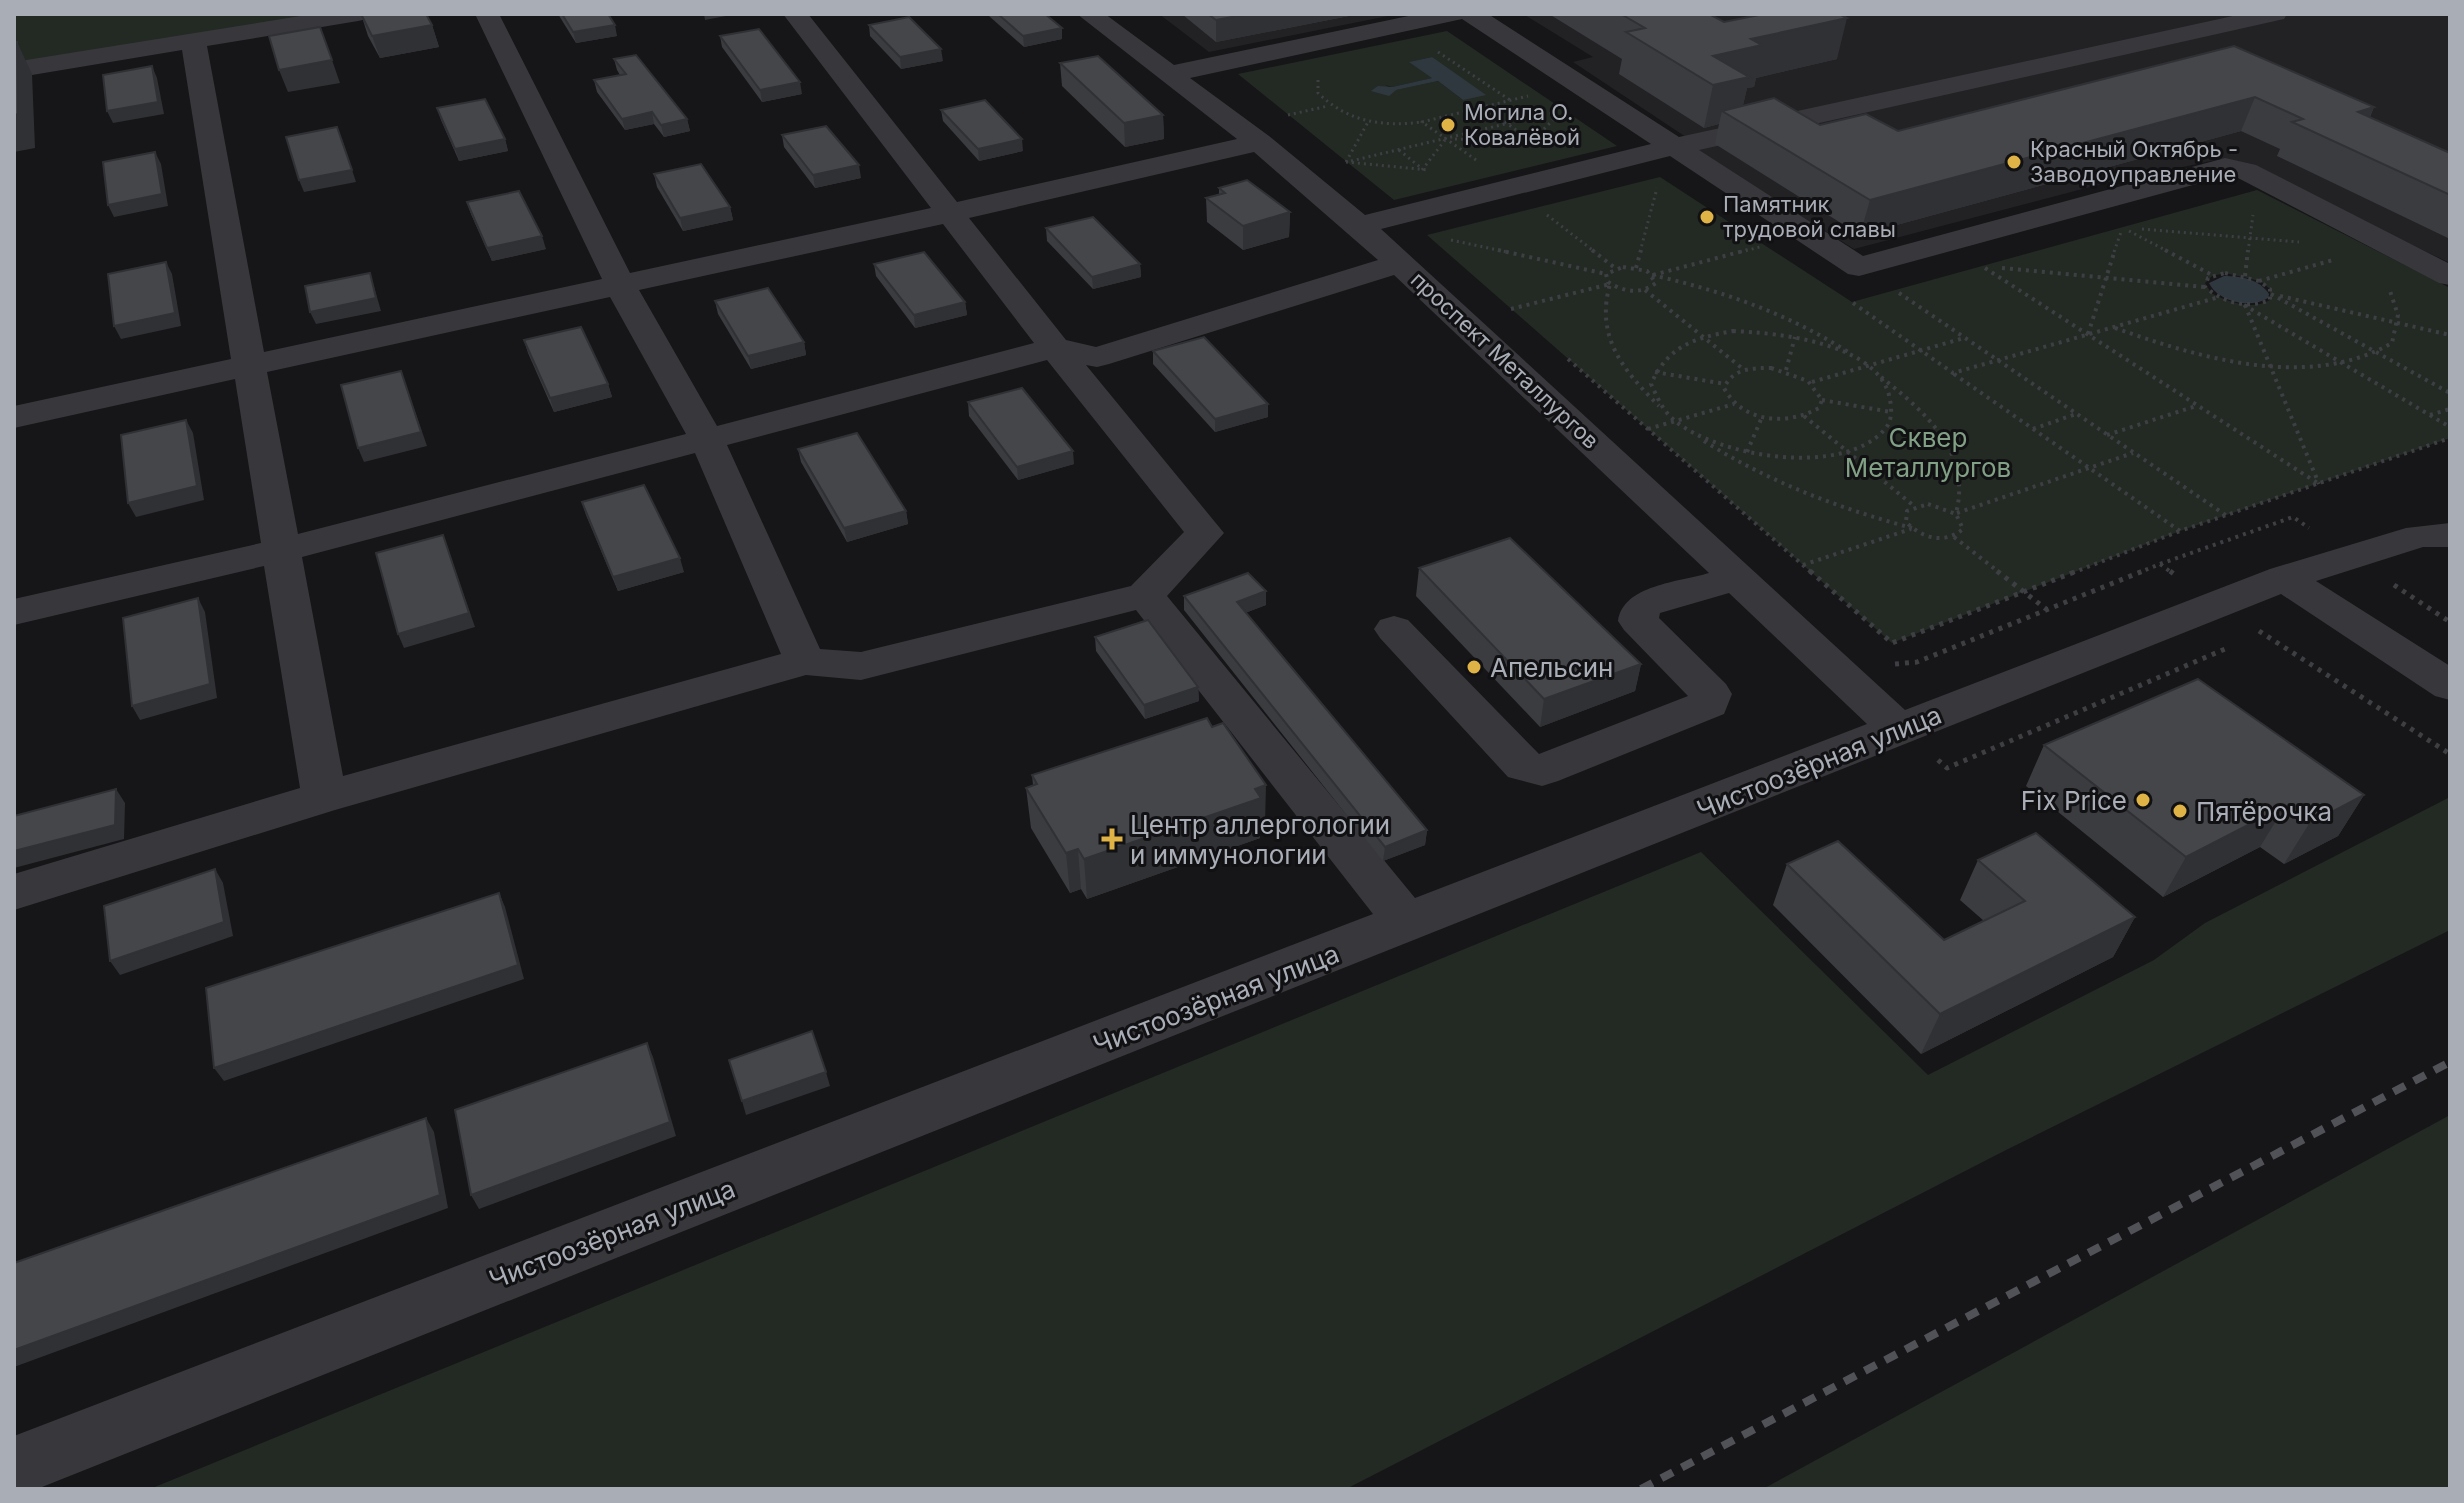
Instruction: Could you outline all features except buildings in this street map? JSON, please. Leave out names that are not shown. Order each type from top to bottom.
[{"type":"street","points":[[14,70],[358,14]]},
{"type":"street","points":[[487,14],[620,285],[706,438],[805,661]]},
{"type":"street","points":[[14,892],[324,797],[805,661],[861,666],[1145,595],[1205,533],[1055,348],[795,14]]},
{"type":"street","name":"проспект Металлургов","points":[[1089,14],[1259,142],[1359,225],[1900,730]]},
{"type":"street","points":[[1170,74],[1453,14]]},
{"type":"street","points":[[1471,14],[1859,267],[2225,167],[2246,171],[2450,276]]},
{"type":"street","points":[[1359,225],[1674,147],[2275,14]]},
{"type":"street","points":[[193,41],[324,797]]},
{"type":"street","points":[[14,417],[950,213],[1259,142]]},
{"type":"street","points":[[14,612],[283,550],[1055,348],[1097,357],[1401,263]]},
{"type":"street","name":"Чистоозёрная улица","points":[[14,1467],[1408,924],[2284,578],[2435,535],[2450,503]]},
{"type":"street","points":[[1394,629],[1524,766],[1542,770],[1709,704],[1711,694],[1638,621],[1639,613],[1646,604],[1737,578]]},
{"type":"street","points":[[2284,578],[2450,686]]},
{"type":"street","points":[[1145,595],[1408,924]]},
{"type":"path","points":[[1430,47],[1511,101]]},
{"type":"path","points":[[1325,73],[1316,81],[1318,93],[1329,106],[1368,122],[1389,125],[1422,122],[1539,94]]},
{"type":"path","points":[[1346,162],[1563,110],[1551,102]]},
{"type":"path","points":[[1288,115],[1329,106]]},
{"type":"path","points":[[1484,107],[1507,124]]},
{"type":"path","points":[[1346,162],[1368,122]]},
{"type":"path","points":[[1422,122],[1446,139],[1546,142]]},
{"type":"path","points":[[1399,150],[1434,178]]},
{"type":"path","points":[[1346,162],[1423,169]]},
{"type":"path","points":[[1636,268],[1660,177]]},
{"type":"path","points":[[2245,276],[2255,202]]},
{"type":"path","points":[[1538,207],[1615,268]]},
{"type":"path","points":[[2122,227],[2311,243]]},
{"type":"path","points":[[2122,227],[2213,275],[2225,273],[2259,281],[2271,294],[2450,393]]},
{"type":"path","points":[[2088,334],[2122,227]]},
{"type":"path","points":[[1652,275],[1765,246],[1752,237]]},
{"type":"path","points":[[1442,238],[1606,274],[1615,268],[1636,268],[1652,275],[1702,286],[1770,310],[1825,336],[1902,393],[1936,428],[1962,484],[1956,513]]},
{"type":"path","points":[[2259,281],[2343,257]]},
{"type":"path","points":[[2319,484],[1981,266],[2205,287],[2219,297],[2244,305],[2450,427]]},
{"type":"path","points":[[1606,274],[1610,284],[1603,313],[1614,349],[1639,387],[1675,421],[1778,485],[1840,509],[1912,528],[1936,538],[1954,537],[1963,529],[1964,524],[1956,513],[1938,506],[1914,506],[1803,416]]},
{"type":"path","points":[[1522,319],[1511,309],[1610,284],[1627,291],[1645,290],[1656,283],[1652,275]]},
{"type":"path","points":[[2205,287],[2213,275]]},
{"type":"path","points":[[2113,327],[2191,353],[2272,367],[2313,367],[2363,359],[2392,343],[2400,323],[2398,307],[2385,282]]},
{"type":"path","points":[[1645,290],[1744,370]]},
{"type":"path","points":[[1895,290],[2227,516]]},
{"type":"path","points":[[2244,305],[2263,304],[2270,300],[2271,294]]},
{"type":"path","points":[[2271,294],[2450,335]]},
{"type":"path","points":[[1953,373],[2219,297]]},
{"type":"path","points":[[1851,302],[2180,531]]},
{"type":"path","points":[[2244,305],[2319,484]]},
{"type":"path","points":[[1733,331],[1768,331],[1795,337],[1837,349],[1868,366],[1887,387],[1891,412],[1885,429],[1863,445],[1830,455],[1789,458],[1747,452],[1706,439],[1675,421],[1658,401],[1651,384],[1659,362],[1676,347],[1702,337],[1733,331]]},
{"type":"path","points":[[1786,370],[1795,337]]},
{"type":"path","points":[[1811,382],[1965,338]]},
{"type":"path","points":[[1568,359],[1892,643],[2180,531],[2450,438]]},
{"type":"path","points":[[1822,400],[1819,408],[1803,416],[1780,419],[1762,417],[1734,404],[1727,396],[1725,384],[1733,374],[1744,370],[1786,370],[1811,382],[1822,400],[1891,412]]},
{"type":"path","points":[[1655,372],[1725,384]]},
{"type":"path","points":[[1648,429],[1734,404]]},
{"type":"path","points":[[2107,435],[2197,405]]},
{"type":"path","points":[[2430,415],[2450,409]]},
{"type":"path","points":[[2033,429],[2077,414]]},
{"type":"path","points":[[1747,452],[1762,417]]},
{"type":"path","points":[[1956,513],[2134,453]]},
{"type":"path","points":[[1912,528],[1905,516],[1914,506]]},
{"type":"path","points":[[1832,667],[1917,662],[2160,564],[2293,517],[2450,622]]},
{"type":"path","points":[[1803,565],[1912,528]]},
{"type":"path","points":[[1954,537],[2047,610]]},
{"type":"path","points":[[2160,564],[2218,605],[2450,754]]},
{"type":"shaded area","points":[[1159,14],[1398,14],[1209,52]]},
{"type":"shaded area","points":[[1523,14],[2450,14],[2450,263],[2254,170],[2220,159],[2090,187],[1854,249],[1687,145],[1695,143],[1573,62],[1593,57]]},
{"type":"shaded area","points":[[1432,57],[1486,95],[1463,100],[1438,81],[1396,90],[1389,96],[1371,91],[1378,86],[1392,87],[1432,78],[1409,62]]},
{"type":"shaded area","points":[[2224,276],[2255,282],[2265,289],[2268,298],[2253,303],[2227,299],[2213,290],[2209,283]]},
{"type":"green space","points":[[14,14],[345,14],[14,67]]},
{"type":"green space","points":[[1447,31],[1617,146],[1394,200],[1238,74]],"holes":[[[1432,57],[1463,100],[1438,81],[1395,90],[1385,85],[1392,87],[1433,78],[1410,62]]]},
{"type":"green space","name":"Сквер Металлургов","points":[[1660,177],[1852,302],[2257,190],[2450,288],[2450,438],[2180,531],[1892,643],[1427,235]],"holes":[[[2225,273],[2260,281],[2270,289],[2270,300],[2255,305],[2240,304],[2211,293],[2205,283],[2212,276]]]},
{"type":"green space","points":[[2450,797],[2450,930],[2006,1150],[1346,1489],[150,1489],[1701,852],[1928,1075],[2154,960],[2205,923]]},
{"type":"green space","points":[[2450,1115],[2450,1489],[1763,1489]]},
{"type":"railway","points":[[1641,1489],[2450,1062]]},
{"type":"place","name":"Могила О. Ковалёвой","points":[[1448,125]]},
{"type":"place","name":"Красный Октябрь - Заводоуправление","points":[[2014,162]]},
{"type":"place","name":"Памятник трудовой славы","points":[[1707,217]]},
{"type":"place","name":"Апельсин","points":[[1474,667]]},
{"type":"place","name":"Fix Price","points":[[2143,800]]},
{"type":"place","name":"Пятёрочка","points":[[2180,811]]},
{"type":"place","name":"Центр аллергологии и иммунологии","points":[[1112,839]]}]
